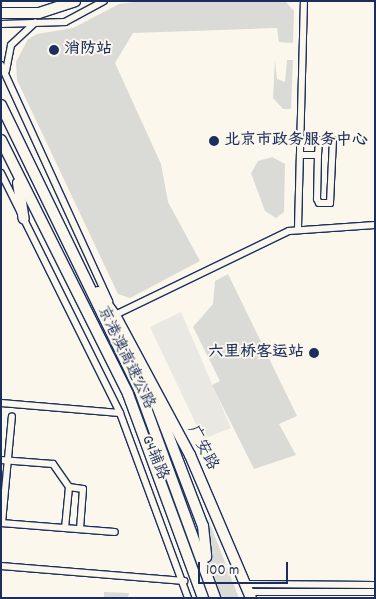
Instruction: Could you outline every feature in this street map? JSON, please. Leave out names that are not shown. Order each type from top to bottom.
[{"type":"highway","points":[[1,9],[42,9],[63,1]]},
{"type":"highway","points":[[1,14],[39,13],[75,1]]},
{"type":"highway","points":[[1,105],[139,389],[215,598]]},
{"type":"highway","name":"京港澳高速公路","points":[[1,140],[128,394],[203,598]]},
{"type":"highway","points":[[17,175],[24,219]]},
{"type":"highway","name":"广安路","points":[[84,274],[116,317],[190,455],[248,591]]},
{"type":"highway","points":[[147,377],[203,526],[208,575]]},
{"type":"street","points":[[1,24],[64,22],[104,1]]},
{"type":"street","points":[[298,228],[304,1]]},
{"type":"street","points":[[6,74],[11,45],[37,23]]},
{"type":"street","points":[[1,65],[116,317],[263,241],[298,228],[375,224]]},
{"type":"street","points":[[301,140],[319,140],[333,140],[330,203],[319,203],[317,199],[319,140]]},
{"type":"street","points":[[300,155],[318,155]]},
{"type":"street","name":"G4辅路","points":[[1,173],[4,186],[24,219],[120,413],[184,581],[188,598]]},
{"type":"street","points":[[1,403],[120,413]]},
{"type":"street","points":[[12,416],[4,460],[2,523],[115,532]]},
{"type":"street","points":[[4,460],[54,464],[69,487],[65,528]]},
{"type":"street","points":[[69,487],[83,489],[80,530]]},
{"type":"street","points":[[1,566],[184,581]]},
{"type":"street","points":[[248,591],[375,585]]},
{"type":"street","points":[[248,591],[375,592]]},
{"type":"shaded area","points":[[141,1],[285,1],[294,11],[293,43],[279,42],[277,28],[133,33],[115,63],[161,164],[168,202],[200,261],[130,298],[118,294],[17,80],[16,62],[28,39],[37,34],[73,28],[119,4]]},
{"type":"shaded area","points":[[275,60],[277,79],[285,82],[287,60],[293,60],[291,109],[283,109],[273,98]]},
{"type":"shaded area","points":[[272,157],[285,164],[284,212],[276,218],[265,211],[251,173],[258,161]]},
{"type":"shaded area","points":[[228,274],[297,416],[279,424],[296,455],[254,469],[212,385],[220,381],[193,327],[213,304],[215,281]]},
{"type":"shaded area","points":[[181,312],[231,428],[203,439],[150,327]]},
{"type":"shaded area","points":[[208,519],[239,598],[221,598],[210,561],[204,522]]},
{"type":"shaded area","points":[[104,592],[129,593],[128,598],[104,598]]},
{"type":"place","name":"消防站","points":[[54,50]]},
{"type":"place","name":"北京市政务服务中心","points":[[214,141]]},
{"type":"place","name":"六里桥客运站","points":[[314,353]]}]
